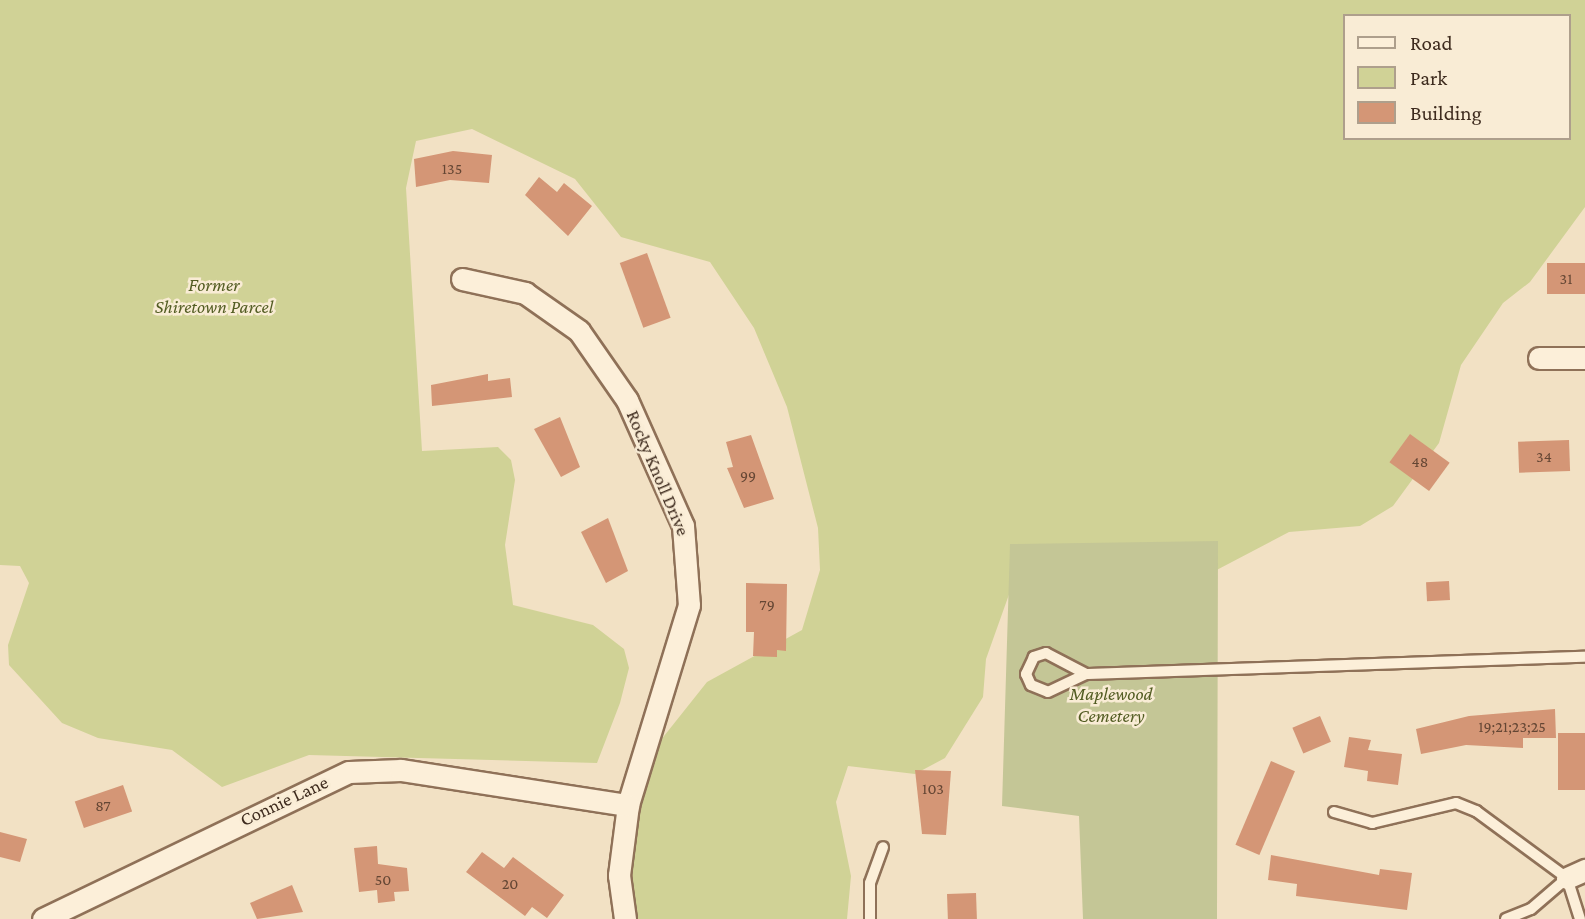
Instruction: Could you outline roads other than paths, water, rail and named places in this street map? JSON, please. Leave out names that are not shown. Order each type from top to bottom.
[{"type":"street","name":"Rocky Knoll Drive","points":[[462,279],[526,293],[579,331],[627,400],[682,526],[692,582],[684,633],[628,805],[619,875],[625,919]]},
{"type":"street","points":[[1539,358],[1585,358]]},
{"type":"street","name":"Connie Lane","points":[[43,919],[349,772],[401,770],[628,805]]},
{"type":"lane","points":[[1086,674],[1046,653],[1034,657],[1027,674],[1031,685],[1048,692],[1086,674],[1585,657]]},
{"type":"lane","points":[[1334,812],[1372,823],[1456,803],[1576,874]]},
{"type":"lane","points":[[870,919],[870,883],[883,847]]},
{"type":"lane","points":[[1506,919],[1530,914],[1576,874]]},
{"type":"lane","points":[[1576,874],[1580,919]]},
{"type":"park label","name":"Former Shiretown Parcel","points":[[214,296]]},
{"type":"park label","name":"Maplewood Cemetery","points":[[1111,705]]}]
